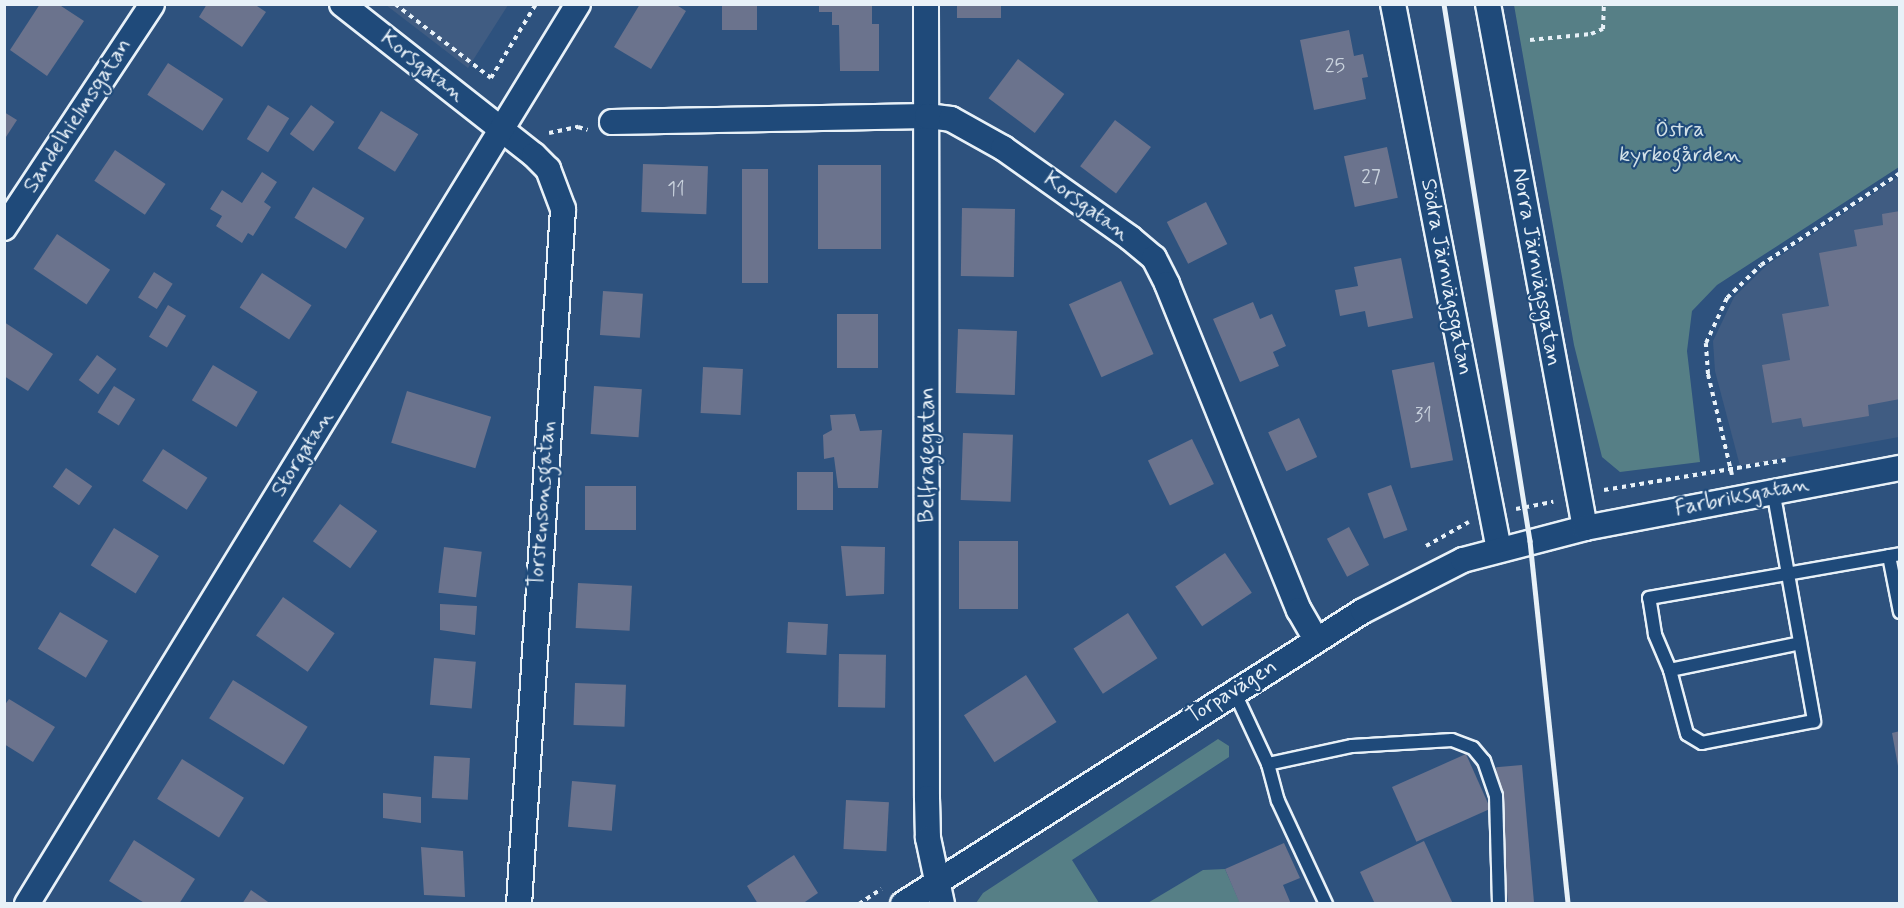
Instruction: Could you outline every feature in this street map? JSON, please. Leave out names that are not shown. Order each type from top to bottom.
[{"type":"street","name":"Sandelhielmsgatan","points":[[4,228],[152,4]]},
{"type":"street","name":"Korsgatan","points":[[342,4],[503,129]]},
{"type":"street","name":"Storgatan","points":[[27,903],[578,4]]},
{"type":"street","name":"Belfragegatan","points":[[926,4],[927,798],[928,838],[942,903]]},
{"type":"street","name":"Södra Järnvägsgatan","points":[[1394,4],[1499,550]]},
{"type":"street","name":"Norra Järnvägsgatan","points":[[1488,4],[1585,528]]},
{"type":"street","name":"Korsgatan","points":[[612,122],[927,116],[951,120],[1003,148],[1154,258],[1299,610],[1316,640]]},
{"type":"street","name":"Torstensonsgatan","points":[[503,129],[548,169],[563,209],[519,903]]},
{"type":"street","name":"Farbriksgatan","points":[[1585,528],[1773,490],[1899,468]]},
{"type":"street","name":"Torpavägen","points":[[903,903],[936,879],[1363,610],[1463,560],[1585,528]]},
{"type":"lane","points":[[1773,490],[1789,573],[1814,721],[1702,742],[1687,734],[1670,670],[1655,634],[1649,598],[1789,573],[1894,555],[1899,612]]},
{"type":"lane","points":[[1670,670],[1800,643]]},
{"type":"lane","points":[[1234,690],[1268,764],[1278,801],[1326,903]]},
{"type":"lane","points":[[1268,764],[1352,746],[1452,740],[1473,748],[1484,761],[1496,796],[1499,903]]},
{"type":"path","points":[[395,4],[491,78],[536,4]]},
{"type":"path","points":[[1530,40],[1591,34],[1603,29],[1604,4]]},
{"type":"path","points":[[1731,469],[1708,374],[1706,343],[1727,298],[1761,265],[1899,173]]},
{"type":"shaded area","points":[[386,5],[508,5],[468,68]]},
{"type":"shaded area","points":[[1899,177],[1899,437],[1740,466],[1715,371],[1713,341],[1734,297],[1767,265]]},
{"type":"green space","name":"Östra kyrkogården","points":[[1514,5],[1899,5],[1899,167],[1717,285],[1692,311],[1687,351],[1700,462],[1620,472],[1602,457],[1574,345]]},
{"type":"green space","points":[[1218,739],[1229,746],[1229,757],[1072,860],[1099,903],[976,903],[983,893]]},
{"type":"green space","points":[[1225,869],[1240,903],[1146,904],[1203,870]]},
{"type":"building","points":[[40,4],[58,4],[84,21],[47,76],[10,50]]},
{"type":"building","points":[[207,4],[254,4],[266,12],[242,47],[199,17]]},
{"type":"building","points":[[640,4],[675,4],[686,11],[651,69],[614,47]]},
{"type":"building","points":[[722,4],[757,4],[757,30],[722,30]]},
{"type":"building","points":[[819,4],[872,4],[872,24],[879,24],[879,71],[840,71],[839,25],[832,25],[832,12],[819,12]]},
{"type":"building","points":[[957,5],[1001,5],[1001,18],[957,18]]},
{"type":"building","points":[[1349,30],[1354,56],[1363,54],[1368,77],[1362,78],[1366,99],[1314,110],[1300,40]]},
{"type":"building","points":[[1018,59],[1064,94],[1035,133],[989,98]]},
{"type":"building","points":[[168,63],[223,99],[203,131],[147,95]]},
{"type":"building","points":[[268,105],[289,118],[268,152],[247,139]]},
{"type":"building","points":[[311,105],[334,122],[313,151],[290,134]]},
{"type":"building","points":[[381,111],[418,134],[395,172],[358,148]]},
{"type":"building","points":[[4,112],[17,120],[4,140]]},
{"type":"building","points":[[1115,120],[1151,147],[1116,193],[1080,166]]},
{"type":"building","points":[[1387,147],[1398,198],[1355,207],[1344,156]]},
{"type":"building","points":[[115,150],[166,184],[145,215],[94,181]]},
{"type":"building","points":[[643,164],[708,166],[706,214],[641,212]]},
{"type":"building","points":[[818,165],[881,165],[881,249],[818,249]]},
{"type":"building","points":[[742,169],[768,169],[768,283],[742,283]]},
{"type":"building","points":[[262,172],[277,182],[264,202],[271,207],[253,236],[248,233],[242,243],[216,226],[222,216],[210,209],[222,190],[242,203]]},
{"type":"building","points":[[313,187],[364,218],[346,249],[294,218]]},
{"type":"building","points":[[1206,202],[1227,244],[1188,264],[1167,222]]},
{"type":"building","points":[[962,208],[1015,209],[1014,277],[961,276]]},
{"type":"building","points":[[1900,211],[1900,399],[1868,405],[1869,416],[1803,427],[1801,418],[1772,423],[1762,365],[1790,360],[1782,314],[1829,306],[1819,253],[1857,246],[1854,230],[1883,225],[1882,214]]},
{"type":"building","points":[[57,234],[110,270],[87,305],[34,269]]},
{"type":"building","points":[[1401,258],[1413,318],[1368,327],[1365,311],[1340,316],[1335,290],[1358,286],[1354,267]]},
{"type":"building","points":[[154,272],[173,284],[157,309],[138,297]]},
{"type":"building","points":[[262,273],[311,305],[289,340],[240,307]]},
{"type":"building","points":[[1121,281],[1154,354],[1101,377],[1069,304]]},
{"type":"building","points":[[603,291],[643,294],[640,338],[600,335]]},
{"type":"building","points":[[1253,302],[1260,319],[1272,314],[1286,346],[1273,352],[1279,366],[1240,382],[1213,319]]},
{"type":"building","points":[[168,305],[186,316],[167,348],[149,337]]},
{"type":"building","points":[[837,314],[878,314],[878,368],[837,368]]},
{"type":"building","points":[[4,322],[53,354],[28,391],[4,376]]},
{"type":"building","points":[[958,329],[1017,331],[1015,395],[956,393]]},
{"type":"building","points":[[97,355],[116,369],[98,394],[79,380]]},
{"type":"building","points":[[1434,362],[1453,460],[1411,468],[1392,370]]},
{"type":"building","points":[[213,365],[258,392],[236,427],[192,400]]},
{"type":"building","points":[[703,367],[743,369],[741,415],[701,413]]},
{"type":"building","points":[[114,386],[135,399],[119,426],[98,412]]},
{"type":"building","points":[[594,386],[642,389],[639,437],[591,434]]},
{"type":"building","points":[[407,391],[491,417],[475,468],[391,443]]},
{"type":"building","points":[[855,414],[860,431],[882,430],[878,488],[838,488],[834,457],[824,459],[823,435],[832,430],[830,415]]},
{"type":"building","points":[[1299,418],[1317,457],[1286,471],[1268,432]]},
{"type":"building","points":[[963,433],[1013,435],[1011,502],[961,500]]},
{"type":"building","points":[[1192,439],[1214,484],[1170,505],[1148,460]]},
{"type":"building","points":[[163,449],[207,478],[187,510],[142,481]]},
{"type":"building","points":[[66,468],[92,486],[79,505],[53,487]]},
{"type":"building","points":[[797,472],[833,472],[833,510],[797,510]]},
{"type":"building","points":[[1391,485],[1407,530],[1384,539],[1368,494]]},
{"type":"building","points":[[585,486],[636,486],[636,530],[585,530]]},
{"type":"building","points":[[340,504],[377,531],[350,568],[313,541]]},
{"type":"building","points":[[1349,527],[1369,565],[1347,577],[1327,539]]},
{"type":"building","points":[[114,528],[159,556],[136,593],[91,565]]},
{"type":"building","points":[[959,541],[1018,541],[1018,609],[959,609]]},
{"type":"building","points":[[841,546],[885,547],[884,594],[846,596]]},
{"type":"building","points":[[444,547],[482,552],[476,597],[438,593]]},
{"type":"building","points":[[1225,553],[1252,593],[1202,626],[1175,587]]},
{"type":"building","points":[[578,583],[632,586],[630,631],[576,628]]},
{"type":"building","points":[[283,597],[335,633],[308,672],[256,636]]},
{"type":"building","points":[[440,604],[477,606],[475,635],[440,630]]},
{"type":"building","points":[[60,612],[108,641],[86,678],[38,649]]},
{"type":"building","points":[[1128,613],[1157,658],[1103,694],[1073,648]]},
{"type":"building","points":[[788,622],[828,624],[826,655],[786,653]]},
{"type":"building","points":[[839,654],[886,655],[885,708],[838,707]]},
{"type":"building","points":[[434,658],[476,662],[472,708],[430,705]]},
{"type":"building","points":[[1026,675],[1056,722],[994,762],[964,715]]},
{"type":"building","points":[[233,680],[308,727],[284,765],[209,718]]},
{"type":"building","points":[[575,683],[626,685],[625,727],[574,725]]},
{"type":"building","points":[[9,699],[55,727],[33,762],[4,744],[4,706]]},
{"type":"building","points":[[1900,731],[1900,766],[1898,766],[1892,733]]},
{"type":"building","points":[[1466,754],[1490,809],[1416,842],[1392,787]]},
{"type":"building","points":[[434,756],[470,758],[468,800],[432,798]]},
{"type":"building","points":[[182,759],[244,798],[219,838],[157,799]]},
{"type":"building","points":[[1522,765],[1534,904],[1508,904],[1496,767]]},
{"type":"building","points":[[572,781],[616,785],[612,831],[568,827]]},
{"type":"building","points":[[383,793],[421,797],[421,823],[383,818]]},
{"type":"building","points":[[846,800],[889,802],[886,851],[843,849]]},
{"type":"building","points":[[134,840],[195,879],[179,904],[146,904],[109,881]]},
{"type":"building","points":[[1424,841],[1453,904],[1375,904],[1360,872]]},
{"type":"building","points":[[1284,843],[1300,878],[1283,885],[1291,904],[1240,904],[1225,869]]},
{"type":"building","points":[[421,847],[463,851],[465,897],[424,895]]},
{"type":"building","points":[[794,855],[818,893],[802,904],[758,904],[747,886]]},
{"type":"building","points":[[251,890],[271,904],[242,904]]},
{"type":"railway","points":[[1444,4],[1530,541],[1568,904]]}]
